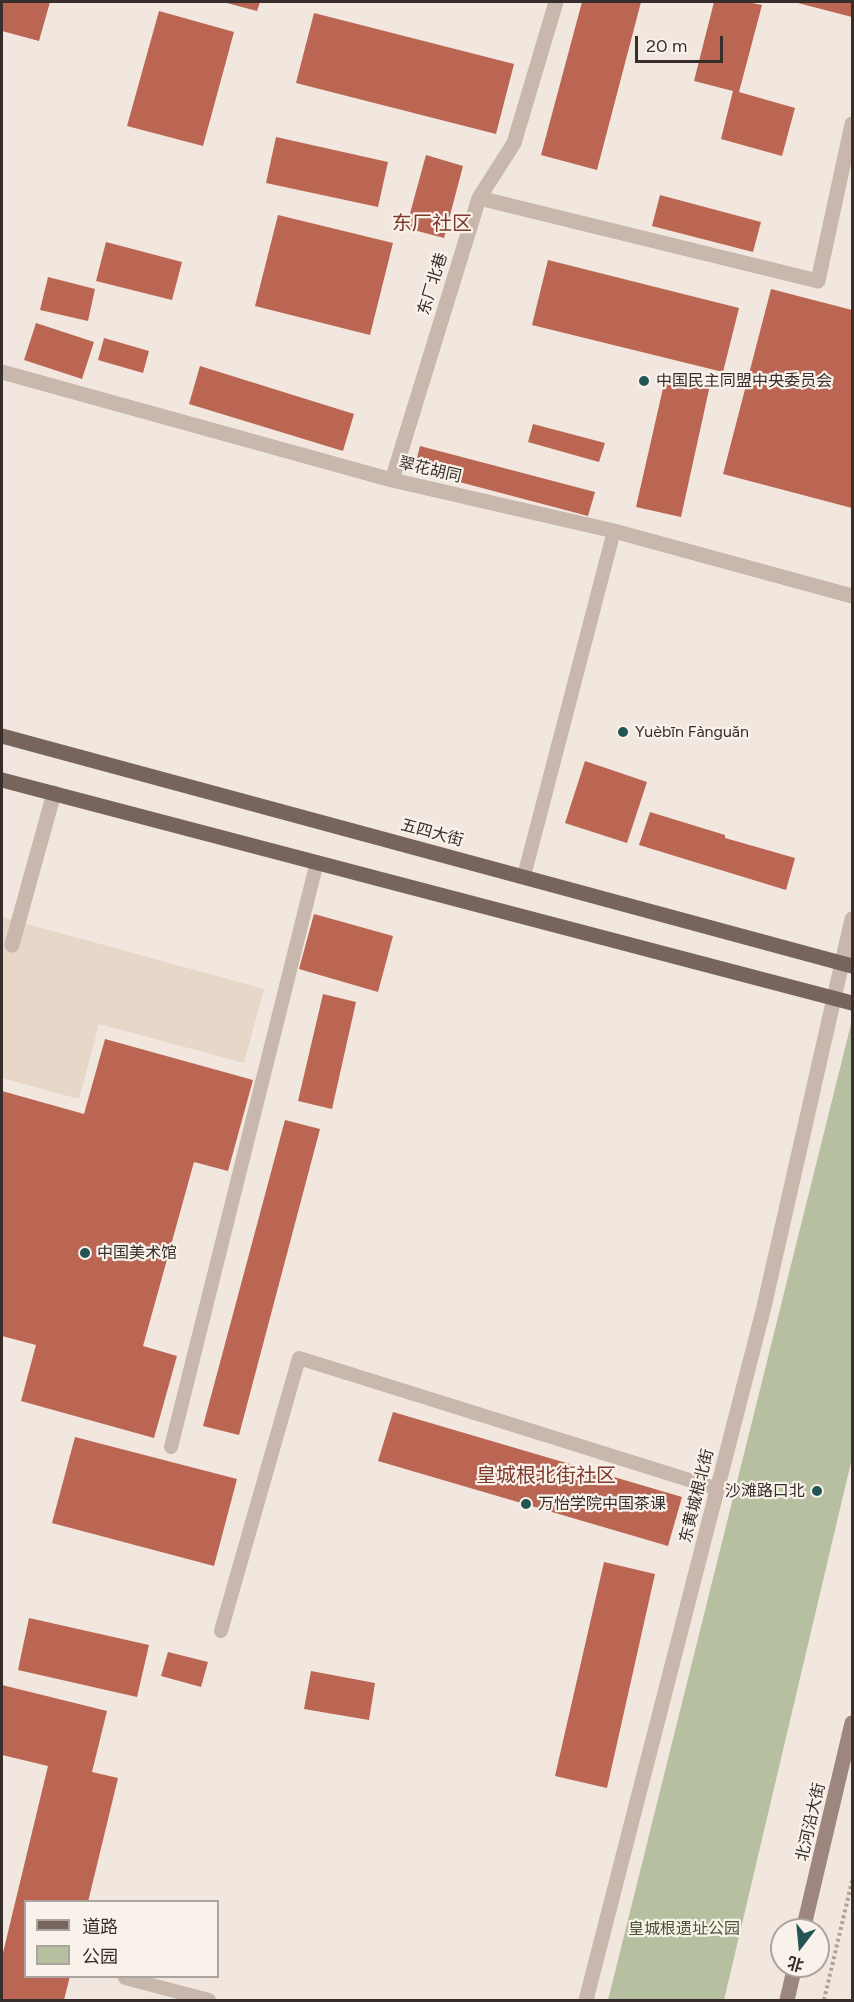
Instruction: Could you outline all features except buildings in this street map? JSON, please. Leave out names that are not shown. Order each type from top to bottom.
[{"type":"main road","name":"五四大街","points":[[2,736],[847,964]]},
{"type":"main road","points":[[2,780],[852,1003]]},
{"type":"main road","name":"北河沿大街","points":[[807,1918],[852,1723]]},
{"type":"main road","points":[[787,2001],[792,1978]]},
{"type":"street","name":"东厂北巷","points":[[392,480],[479,198],[514,143],[556,2]]},
{"type":"street","points":[[479,198],[818,281],[852,124]]},
{"type":"street","name":"翠花胡同","points":[[2,372],[392,480],[614,531],[852,596]]},
{"type":"street","points":[[12,945],[54,793]]},
{"type":"street","name":"东黄城根北街","points":[[586,2001],[763,1311],[834,997],[847,964],[852,919]]},
{"type":"lane","points":[[525,876],[614,531]]},
{"type":"lane","points":[[171,1447],[317,862]]},
{"type":"lane","points":[[221,1631],[299,1358],[718,1489]]},
{"type":"lane","points":[[125,1978],[209,2001]]},
{"type":"path","points":[[824,2001],[852,1881]]},
{"type":"green space","name":"皇城根遗址公园","points":[[851,1024],[852,1458],[724,2000],[608,2000]]},
{"type":"shaded area","points":[[2,917],[264,989],[244,1063],[99,1024],[79,1099],[2,1078]]},
{"type":"place","name":"中国民主同盟中央委员会","points":[[644,381]]},
{"type":"place","name":"Yuèbīn Fànguǎn","points":[[623,732]]},
{"type":"place","name":"中国美术馆","points":[[85,1253]]},
{"type":"place","name":"沙滩路口北","points":[[817,1491]]},
{"type":"place","name":"万怡学院中国茶课","points":[[526,1504]]},
{"type":"district","name":"东厂社区","points":[[432,224]]},
{"type":"district","name":"皇城根北街社区","points":[[546,1476]]}]
